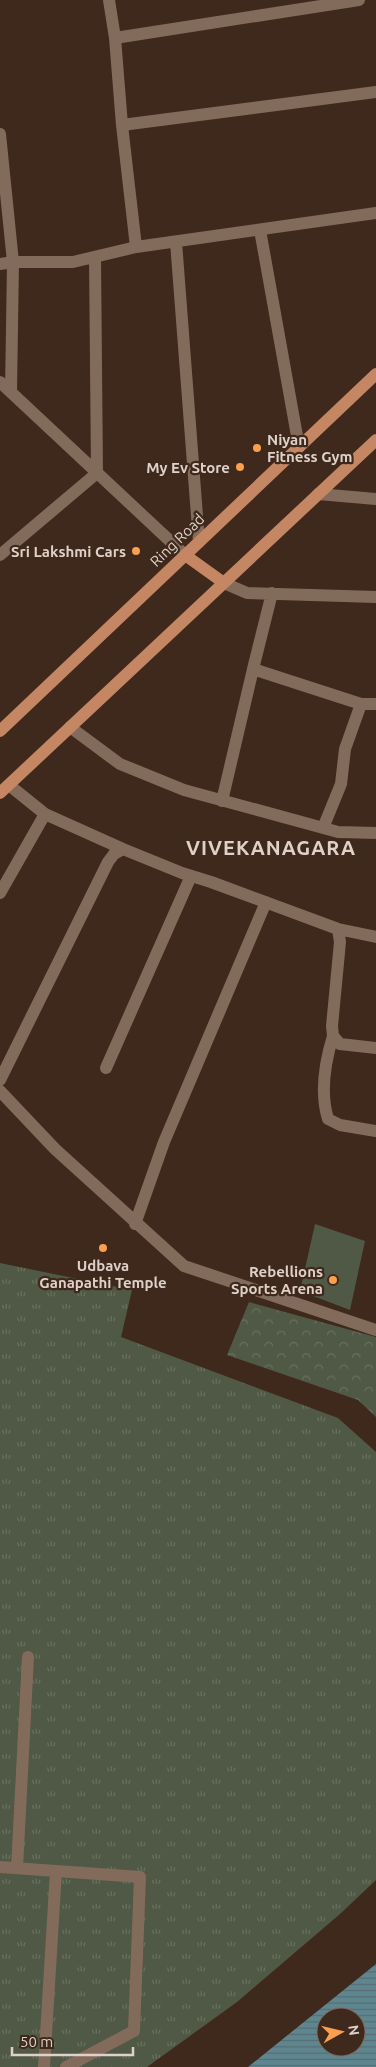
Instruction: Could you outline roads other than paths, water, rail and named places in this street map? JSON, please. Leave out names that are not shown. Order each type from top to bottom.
[{"type":"main road","name":"Ring Road","points":[[0,731],[376,374]]},
{"type":"main road","points":[[4,789],[376,440]]},
{"type":"main road","points":[[185,555],[224,583]]},
{"type":"street","points":[[109,0],[115,38],[122,125],[136,247]]},
{"type":"street","points":[[115,38],[359,0]]},
{"type":"street","points":[[122,125],[376,92]]},
{"type":"street","points":[[0,134],[11,392]]},
{"type":"street","points":[[6,263],[73,262],[136,247],[376,214]]},
{"type":"street","points":[[260,230],[298,447]]},
{"type":"street","points":[[176,242],[199,542]]},
{"type":"street","points":[[95,257],[97,473]]},
{"type":"street","points":[[0,382],[185,555]]},
{"type":"street","points":[[3,547],[97,473]]},
{"type":"street","points":[[318,494],[376,499]]},
{"type":"street","points":[[224,583],[247,592],[376,597]]},
{"type":"street","points":[[222,800],[272,593]]},
{"type":"street","points":[[253,669],[361,704],[376,704]]},
{"type":"street","points":[[323,828],[341,784],[345,749],[361,704]]},
{"type":"street","points":[[70,727],[120,764],[184,790],[338,832],[376,832]]},
{"type":"street","points":[[4,789],[45,814],[123,849],[191,876],[338,928],[376,937]]},
{"type":"street","points":[[0,893],[45,814]]},
{"type":"street","points":[[0,1080],[108,862],[114,854],[123,849]]},
{"type":"street","points":[[106,1068],[191,876]]},
{"type":"street","points":[[135,1224],[164,1142],[266,902]]},
{"type":"street","points":[[338,928],[340,942],[332,1026],[333,1036],[328,1052],[324,1094],[328,1119],[340,1126],[376,1132]]},
{"type":"street","points":[[333,1036],[340,1044],[376,1048]]},
{"type":"street","points":[[0,1090],[55,1149],[135,1224],[184,1266],[376,1330]]},
{"type":"street","points":[[17,1868],[28,1657]]},
{"type":"street","points":[[0,1867],[140,1877],[134,2031],[66,2067]]},
{"type":"street","points":[[44,2067],[56,1871]]},
{"type":"water","points":[[376,1964],[376,2067],[248,2067],[316,2012],[316,2057],[366,2057],[366,2007],[323,2007]]},
{"type":"place","name":"Niyan Fitness Gym","points":[[257,448]]},
{"type":"place","name":"My Ev Store","points":[[240,467]]},
{"type":"place","name":"Sri Lakshmi Cars","points":[[136,551]]},
{"type":"place","name":"Udbava Ganapathi Temple","points":[[103,1248]]},
{"type":"place","name":"Rebellions Sports Arena","points":[[333,1280]]},
{"type":"district","name":"VIVEKANAGARA","points":[[271,847]]}]
